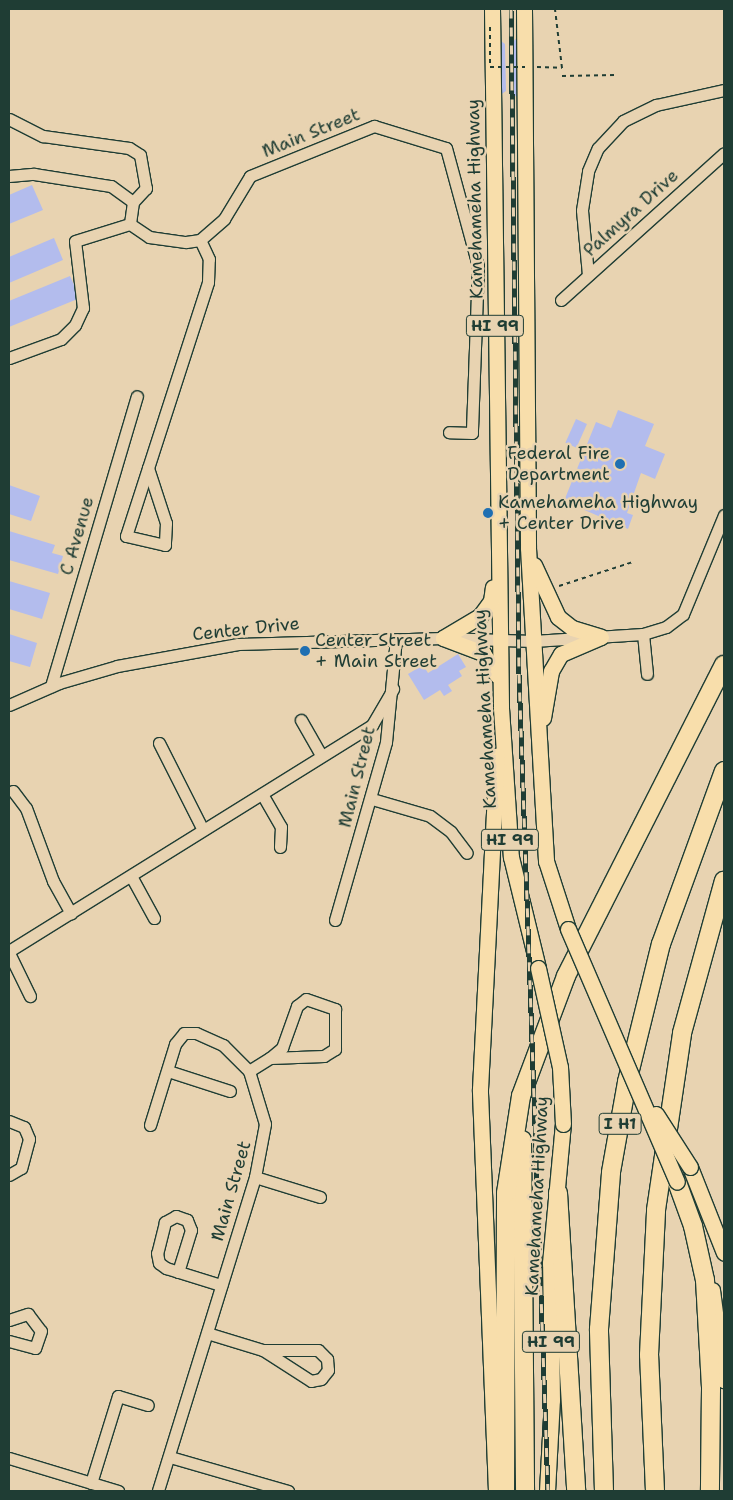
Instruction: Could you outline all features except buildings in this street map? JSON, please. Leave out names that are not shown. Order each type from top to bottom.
[{"type":"highway","points":[[505,1491],[506,1193],[521,1096],[540,1036],[566,976],[724,666]]},
{"type":"highway","name":"I H1","points":[[604,1491],[600,1329],[613,1163],[629,1073],[661,944],[724,771]]},
{"type":"highway","name":"I H1","points":[[655,1491],[649,1355],[656,1210],[682,1033],[724,881]]},
{"type":"highway","points":[[525,1491],[522,1134],[540,1036]]},
{"type":"highway","points":[[677,1182],[689,1206],[708,1316],[710,1491]]},
{"type":"highway","points":[[558,1193],[576,1491]]},
{"type":"main road","name":"HI 99","points":[[526,13],[528,548],[546,861],[568,928],[677,1182]]},
{"type":"main road","name":"Kamehameha Highway","points":[[491,14],[500,708],[511,857],[560,1067],[562,1124],[558,1193],[550,1263],[552,1400],[547,1491]]},
{"type":"main road","points":[[528,548],[546,600],[558,617],[572,628],[600,637]]},
{"type":"main road","points":[[443,638],[461,631],[491,601],[498,554]]},
{"type":"main road","points":[[538,739],[552,671],[561,654],[600,637]]},
{"type":"main road","points":[[443,638],[482,653],[493,663],[499,681]]},
{"type":"main road","points":[[496,1491],[480,1089],[500,708]]},
{"type":"main road","points":[[636,1084],[690,1167],[724,1253]]},
{"type":"main road","points":[[689,1206],[709,1265],[724,1380]]},
{"type":"street","points":[[588,275],[582,210],[588,171],[598,148],[623,121],[656,105],[724,90]]},
{"type":"street","points":[[9,119],[43,136],[135,150],[143,159],[146,188],[133,202],[130,224]]},
{"type":"street","name":"Main Street","points":[[200,240],[224,219],[250,176],[374,126],[446,148],[478,266],[472,433],[449,432]]},
{"type":"street","name":"Palmyra Drive","points":[[561,300],[724,153]]},
{"type":"street","points":[[9,176],[34,174],[111,186],[133,202]]},
{"type":"street","points":[[130,224],[149,237],[186,242],[200,240],[209,259],[208,282],[126,536],[165,545],[166,523],[148,468]]},
{"type":"street","points":[[9,358],[62,339],[75,325],[83,308],[75,240],[130,224]]},
{"type":"street","name":"C Avenue","points":[[51,686],[137,396]]},
{"type":"street","name":"Center Drive","points":[[9,705],[51,686],[117,666],[238,644],[443,638],[533,641],[643,634],[666,627],[683,614],[724,516]]},
{"type":"street","points":[[643,634],[647,674]]},
{"type":"street","name":"Main Street","points":[[335,920],[372,799],[393,689],[396,639]]},
{"type":"street","points":[[30,996],[9,952],[372,725],[393,689]]},
{"type":"street","points":[[301,720],[320,756]]},
{"type":"street","points":[[159,743],[203,830]]},
{"type":"street","points":[[12,791],[26,808],[53,881],[71,913]]},
{"type":"street","points":[[262,794],[281,827],[280,847]]},
{"type":"street","points":[[372,799],[430,816],[451,832],[467,854]]},
{"type":"street","points":[[130,876],[154,918]]},
{"type":"street","points":[[249,1071],[282,1048],[300,1002],[313,998],[334,1007],[337,1042],[329,1054],[270,1058]]},
{"type":"street","name":"Main Street","points":[[150,1125],[175,1044],[184,1033],[196,1033],[223,1045],[249,1071],[265,1124],[255,1177],[158,1491]]},
{"type":"street","points":[[168,1071],[230,1091]]},
{"type":"street","points":[[9,1121],[24,1127],[29,1139],[21,1168],[9,1175]]},
{"type":"street","points":[[255,1177],[320,1198]]},
{"type":"street","points":[[178,1272],[192,1230],[187,1220],[176,1216],[165,1222],[156,1256],[162,1266],[178,1272],[221,1285]]},
{"type":"street","points":[[9,1320],[28,1314],[41,1330],[35,1348],[9,1341]]},
{"type":"street","points":[[207,1333],[263,1350],[310,1381],[319,1380],[328,1370],[328,1359],[318,1350],[263,1350]]},
{"type":"street","points":[[91,1483],[118,1396],[148,1404]]},
{"type":"street","points":[[170,1457],[282,1490]]},
{"type":"street","points":[[9,1458],[118,1491]]},
{"type":"path","points":[[491,14],[490,67],[525,62],[562,68],[559,19],[555,9]]},
{"type":"path","points":[[562,76],[615,75]]},
{"type":"path","points":[[552,588],[632,562]]},
{"type":"railway","points":[[511,9],[519,674],[548,1491]]},
{"type":"place","name":"Federal Fire Department","points":[[620,464]]},
{"type":"place","name":"Kamehameha Highway + Center Drive","points":[[488,513]]},
{"type":"place","name":"Center Street + Main Street","points":[[305,651]]}]
